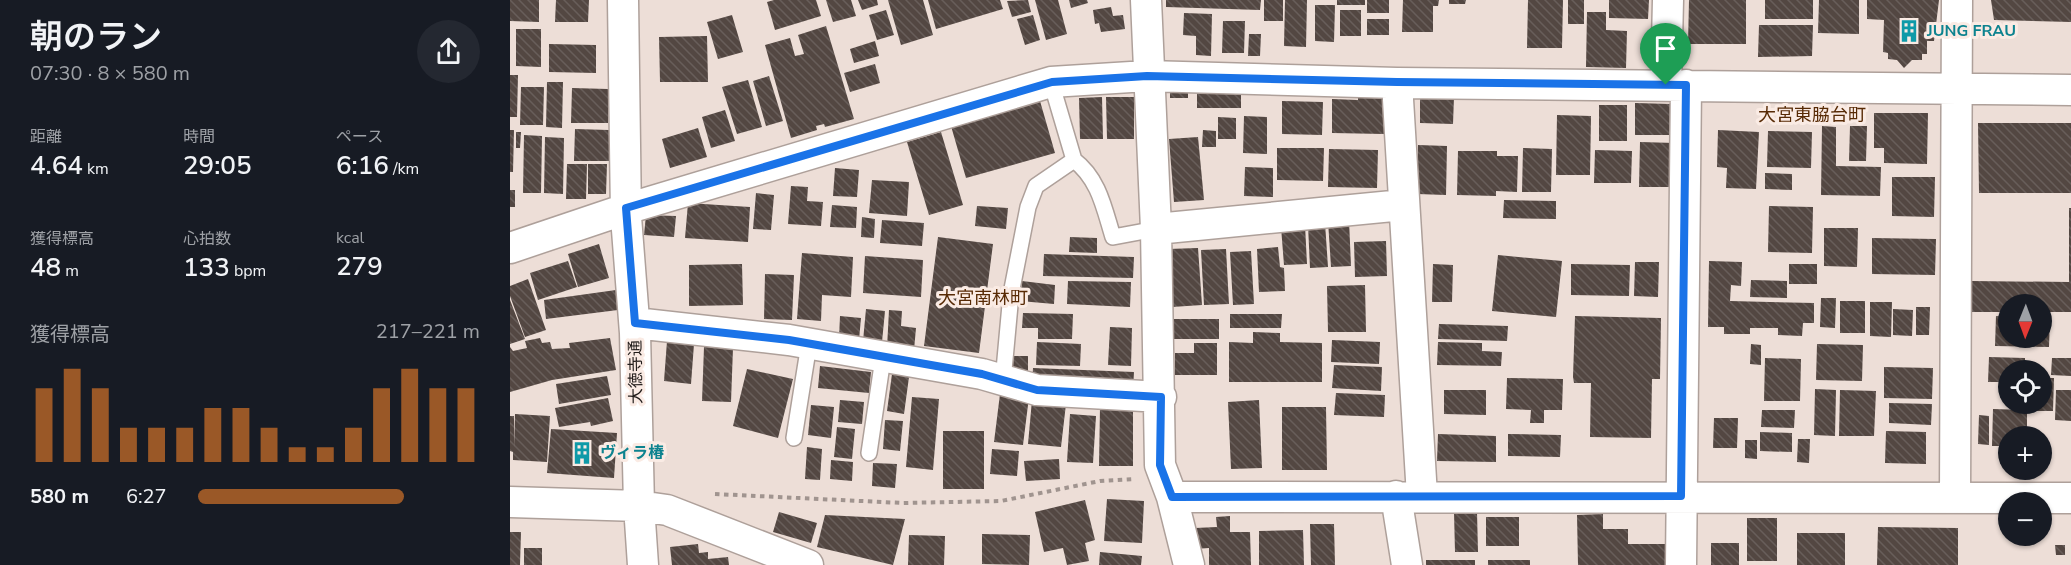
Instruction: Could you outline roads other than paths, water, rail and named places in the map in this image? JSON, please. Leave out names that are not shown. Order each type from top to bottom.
[{"type":"street","points":[[1146,0],[1147,76],[1156,229],[1161,397],[1160,465],[1189,565]]},
{"type":"street","points":[[1668,0],[1676,85],[1681,565]]},
{"type":"street","points":[[1955,497],[1957,0]]},
{"type":"street","name":"大徳寺通","points":[[628,1],[626,208],[635,323],[639,506],[643,565]]},
{"type":"street","points":[[510,248],[626,208],[1052,82],[1147,76],[1397,82],[2071,90]]},
{"type":"street","points":[[1397,82],[1403,205],[1409,496],[1407,565]]},
{"type":"street","points":[[1156,229],[1403,205]]},
{"type":"street","points":[[635,323],[809,344],[982,374],[1037,390],[1161,397]]},
{"type":"street","points":[[1168,487],[1409,496],[2071,498]]},
{"type":"street","points":[[510,502],[639,506],[667,510],[808,565]]},
{"type":"lane","points":[[1052,82],[1074,160],[1084,168],[1098,188],[1113,237],[1156,229]]},
{"type":"lane","points":[[1003,381],[1011,294],[1028,207],[1036,186],[1074,160]]},
{"type":"lane","points":[[794,438],[809,344]]},
{"type":"lane","points":[[869,453],[883,358]]},
{"type":"place","name":"JUNG FRAU","points":[[1909,31]]},
{"type":"place","name":"ヴィラ椿","points":[[582,453]]},
{"type":"district","name":"大宮東脇台町","points":[[1812,115]]},
{"type":"district","name":"大宮南林町","points":[[983,298]]}]
